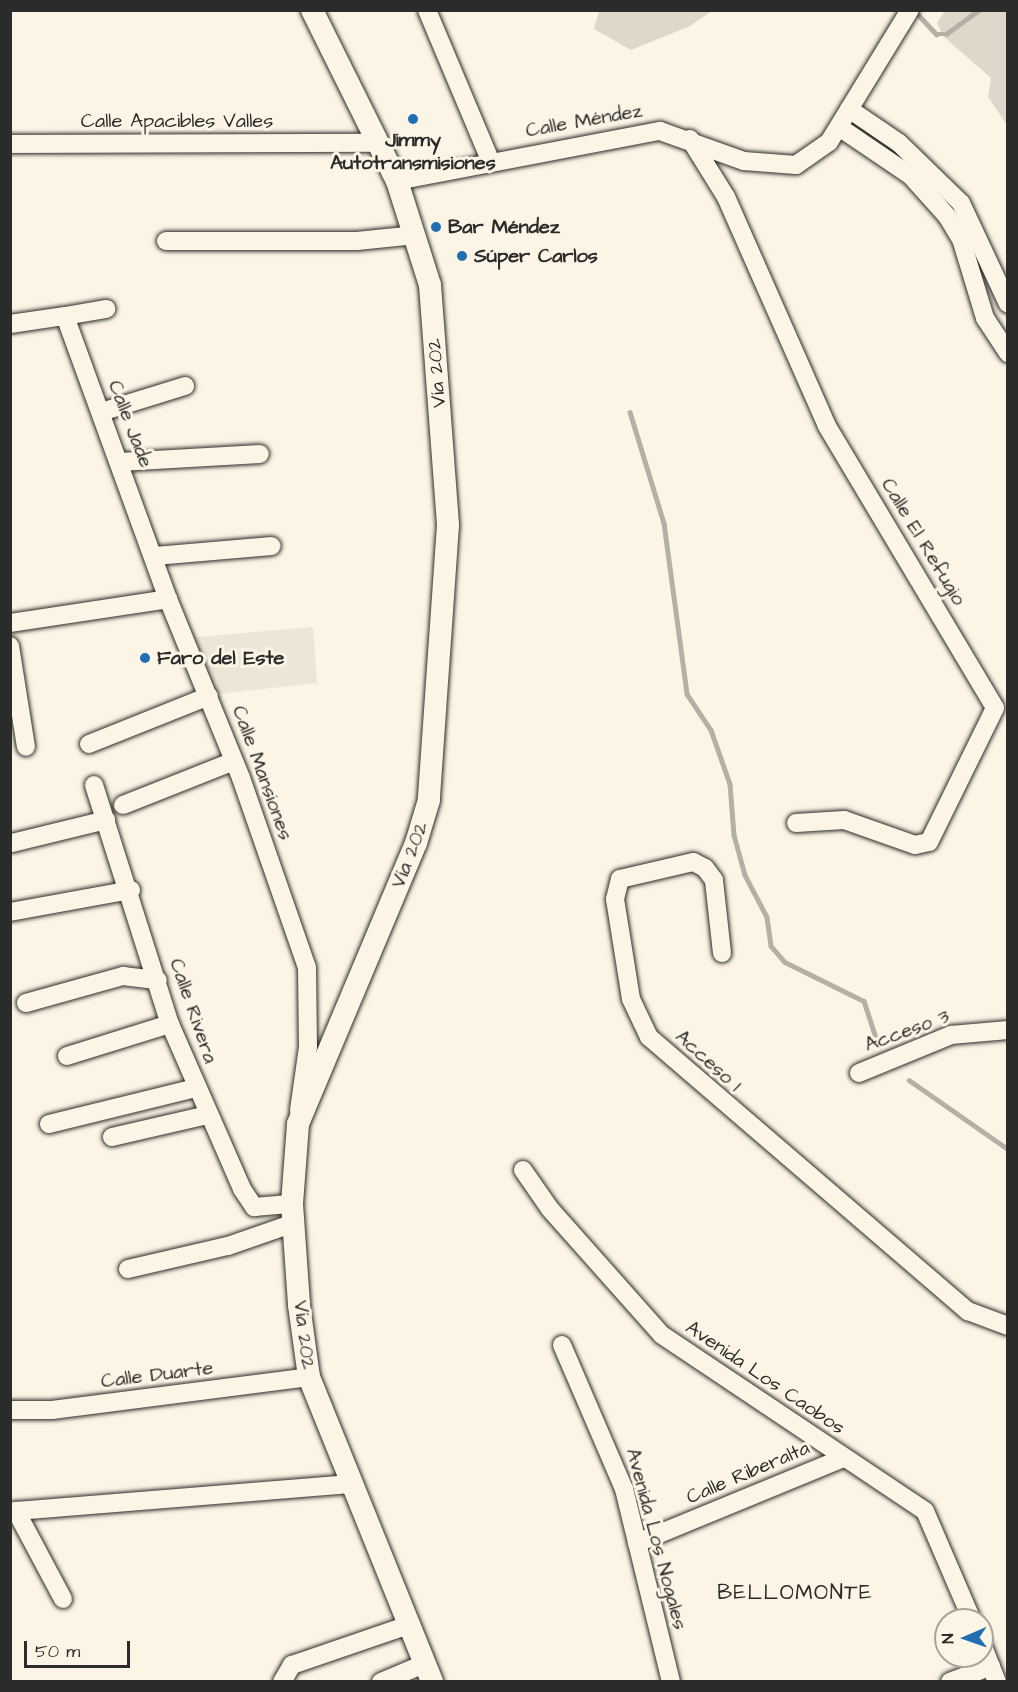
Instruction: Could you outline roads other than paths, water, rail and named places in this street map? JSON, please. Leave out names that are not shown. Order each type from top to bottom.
[{"type":"main road","name":"Vía 202","points":[[312,10],[376,143],[397,181],[430,285],[448,525],[429,800],[416,843],[298,1124],[293,1214],[309,1377],[348,1484],[428,1673]]},
{"type":"street","points":[[427,10],[490,160]]},
{"type":"street","name":"Calle Méndez","points":[[397,181],[490,160],[640,132],[690,139],[744,161],[781,167],[818,154],[838,128],[910,10]]},
{"type":"street","points":[[849,110],[899,142],[961,203],[1008,304]]},
{"type":"street","points":[[838,128],[911,176],[947,216],[962,241],[986,318],[1008,353]]},
{"type":"street","name":"Calle El Refugio","points":[[690,139],[726,197],[827,426],[995,708],[929,842],[915,844],[844,820],[796,823]]},
{"type":"street","name":"Calle Apacibles Valles","points":[[10,144],[376,143]]},
{"type":"street","points":[[166,241],[357,241],[416,235]]},
{"type":"street","points":[[10,324],[106,309]]},
{"type":"street","name":"Calle Jade","points":[[65,316],[155,556],[168,599]]},
{"type":"street","points":[[101,412],[185,386]]},
{"type":"street","points":[[120,462],[260,453]]},
{"type":"street","points":[[155,556],[272,546]]},
{"type":"street","points":[[10,623],[168,599]]},
{"type":"street","name":"Calle Mansiones","points":[[168,599],[234,761],[307,967],[308,1047],[298,1124]]},
{"type":"street","points":[[10,646],[26,747]]},
{"type":"street","points":[[89,744],[209,696]]},
{"type":"street","points":[[123,805],[234,761]]},
{"type":"street","name":"Calle Rivera","points":[[94,785],[131,890],[170,1024],[207,1115],[254,1207],[293,1214]]},
{"type":"street","points":[[12,843],[106,820]]},
{"type":"street","name":"Acceso 1","points":[[722,953],[714,880],[705,868],[693,862],[620,879],[615,899],[631,999],[649,1037],[968,1311],[1008,1326]]},
{"type":"street","points":[[10,912],[131,890]]},
{"type":"street","points":[[26,1003],[123,976],[158,980]]},
{"type":"street","points":[[67,1056],[170,1024]]},
{"type":"street","name":"Acceso 3","points":[[859,1073],[951,1035],[1008,1030]]},
{"type":"street","points":[[49,1124],[196,1088]]},
{"type":"street","points":[[112,1137],[207,1115]]},
{"type":"street","name":"Avenida Los Caobos","points":[[523,1170],[550,1209],[662,1335],[924,1511],[967,1608]]},
{"type":"street","points":[[128,1269],[239,1243],[293,1214]]},
{"type":"street","name":"Avenida Los Nogales","points":[[562,1345],[609,1445],[637,1543],[671,1682]]},
{"type":"street","name":"Calle Duarte","points":[[10,1410],[52,1410],[309,1377]]},
{"type":"street","name":"Calle Riberalta","points":[[637,1543],[843,1458]]},
{"type":"street","points":[[63,1599],[16,1510],[348,1484]]},
{"type":"street","points":[[282,1682],[292,1665],[409,1625]]},
{"type":"street","points":[[381,1682],[428,1673]]},
{"type":"street","points":[[950,1682],[994,1673]]},
{"type":"waterway","points":[[914,10],[936,34],[946,34],[979,10]]},
{"type":"waterway","points":[[630,412],[664,523],[687,694],[711,730],[730,784],[734,835],[745,875],[767,917],[771,946],[785,962],[864,1001],[879,1047]]},
{"type":"waterway","points":[[909,1080],[1008,1149]]},
{"type":"place","name":"Jimmy Autotransmisiones","points":[[413,119]]},
{"type":"place","name":"Bar Méndez","points":[[436,227]]},
{"type":"place","name":"Súper Carlos","points":[[462,256]]},
{"type":"place","name":"Faro del Este","points":[[145,658]]},
{"type":"district","name":"BELLOMONTE","points":[[795,1593]]}]
